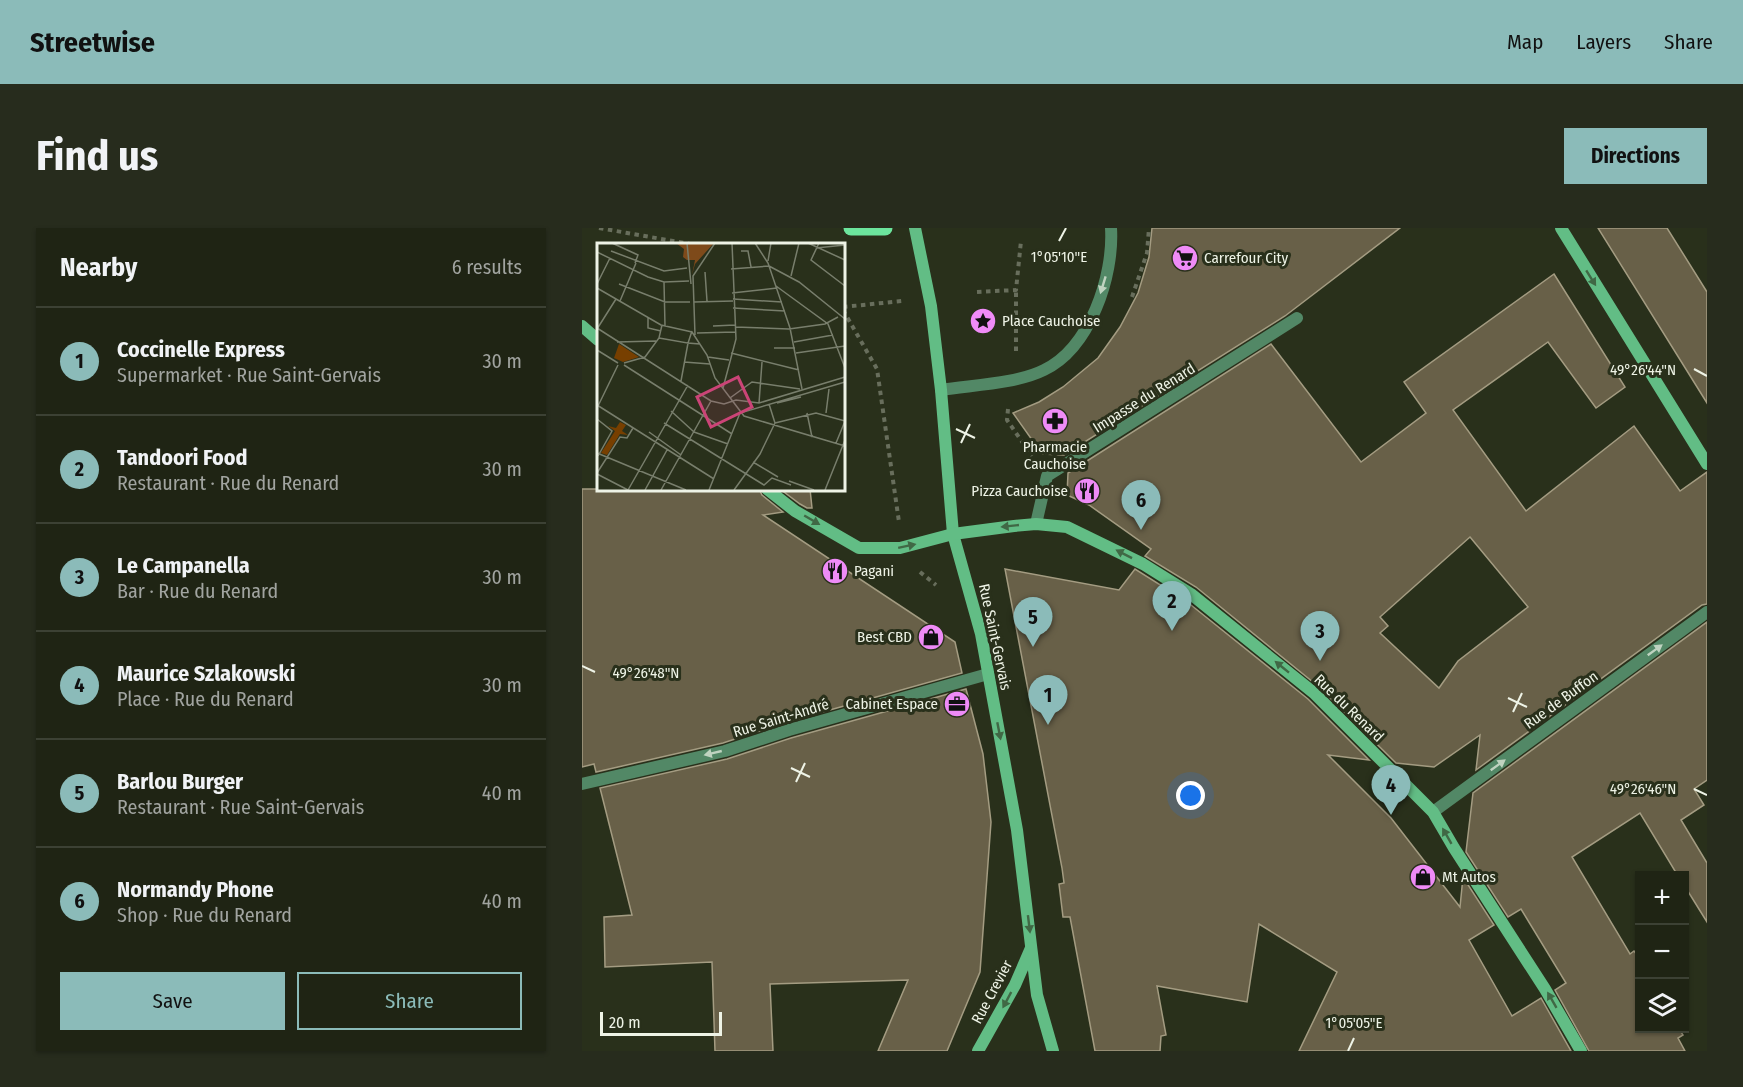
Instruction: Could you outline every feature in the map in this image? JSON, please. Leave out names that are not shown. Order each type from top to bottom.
[{"type":"main road","points":[[851,228],[885,228]]},
{"type":"street","name":"Rue Saint-Gervais","points":[[915,228],[931,306],[941,390],[953,534],[981,634],[1017,830],[1037,995],[1053,1051]]},
{"type":"street","points":[[941,390],[1013,380],[1044,370],[1064,357],[1090,322],[1100,297],[1113,249],[1111,228]]},
{"type":"street","points":[[1561,228],[1707,464]]},
{"type":"street","name":"Impasse du Renard","points":[[1036,524],[1047,476],[1297,318]]},
{"type":"street","points":[[582,326],[597,339]]},
{"type":"street","name":"Rue du Renard","points":[[767,490],[795,511],[859,548],[900,548],[953,534],[1036,524],[1067,527],[1143,564],[1191,594],[1314,693],[1433,812],[1545,988],[1581,1051]]},
{"type":"street","name":"Rue de Buffon","points":[[1433,812],[1707,612]]},
{"type":"street","name":"Rue Saint-André","points":[[582,784],[725,751],[789,730],[988,674]]},
{"type":"street","name":"Rue Crevier","points":[[978,1051],[1015,985],[1032,947]]},
{"type":"path","points":[[599,228],[684,243]]},
{"type":"path","points":[[977,292],[1016,290],[1021,241]]},
{"type":"path","points":[[844,308],[902,301]]},
{"type":"path","points":[[844,310],[877,369],[899,508],[902,556],[936,585]]},
{"type":"building","points":[[1152,228],[1400,228],[1285,316],[1064,455],[1042,454],[1013,413],[1039,402],[1063,387],[1098,358],[1120,327],[1138,293],[1149,257]]},
{"type":"building","points":[[1598,228],[1667,228],[1707,292],[1707,403]]},
{"type":"building","points":[[1554,274],[1625,387],[1596,408],[1548,342],[1453,410],[1526,511],[1634,426],[1680,491],[1707,472],[1707,604],[1702,605],[1476,770],[1480,735],[1434,767],[1396,763],[1319,687],[1196,587],[1145,556],[1151,549],[1089,505],[1067,495],[1068,473],[1271,344],[1361,462],[1426,413],[1404,382]],"holes":[[[1470,537],[1528,607],[1458,661],[1439,688],[1380,633],[1388,626],[1380,617]]]},
{"type":"building","points":[[582,489],[760,490],[762,495],[783,512],[763,515],[955,642],[962,673],[787,722],[723,743],[596,772],[594,764],[582,767]]},
{"type":"building","points":[[781,490],[810,490],[812,508],[800,504]]},
{"type":"building","points":[[1005,569],[1119,590],[1135,569],[1186,601],[1308,699],[1369,760],[1328,755],[1391,818],[1460,907],[1463,877],[1494,925],[1469,940],[1512,1016],[1541,998],[1571,1051],[1299,1051],[1337,972],[1259,924],[1247,1002],[1157,986],[1166,1035],[1161,1036],[1160,1051],[1095,1051],[1070,917],[1063,917],[1059,884],[1064,883],[1062,868]]},
{"type":"building","points":[[1707,622],[1707,780],[1694,789],[1704,805],[1681,820],[1707,863],[1707,922],[1689,893],[1689,871],[1675,871],[1640,813],[1572,857],[1630,954],[1635,952],[1635,1033],[1682,1033],[1683,1035],[1678,1038],[1685,1051],[1589,1051],[1555,990],[1566,983],[1521,909],[1508,917],[1466,852],[1473,793]]},
{"type":"building","points":[[966,689],[983,754],[991,822],[980,972],[947,1051],[878,1051],[908,980],[770,984],[773,1051],[715,1051],[712,962],[605,967],[604,917],[632,915],[600,788],[727,759],[791,738]]},
{"type":"place","name":"Carrefour City","points":[[1185,258]]},
{"type":"place","name":"Place Cauchoise","points":[[983,321]]},
{"type":"place","name":"Pharmacie Cauchoise","points":[[1055,421]]},
{"type":"place","name":"Pizza Cauchoise","points":[[1087,491]]},
{"type":"place","name":"Normandy Phone","points":[[1141,530]]},
{"type":"place","name":"Pagani","points":[[835,571]]},
{"type":"place","name":"Tandoori Food","points":[[1172,631]]},
{"type":"place","name":"Best CBD","points":[[931,637]]},
{"type":"place","name":"Barlou Burger","points":[[1033,647]]},
{"type":"place","name":"Le Campanella","points":[[1320,661]]},
{"type":"place","name":"Cabinet Espace","points":[[957,704]]},
{"type":"place","name":"Coccinelle Express","points":[[1048,725]]},
{"type":"place","name":"Maurice Szlakowski","points":[[1391,815]]},
{"type":"place","name":"Mt Autos","points":[[1423,877]]}]
